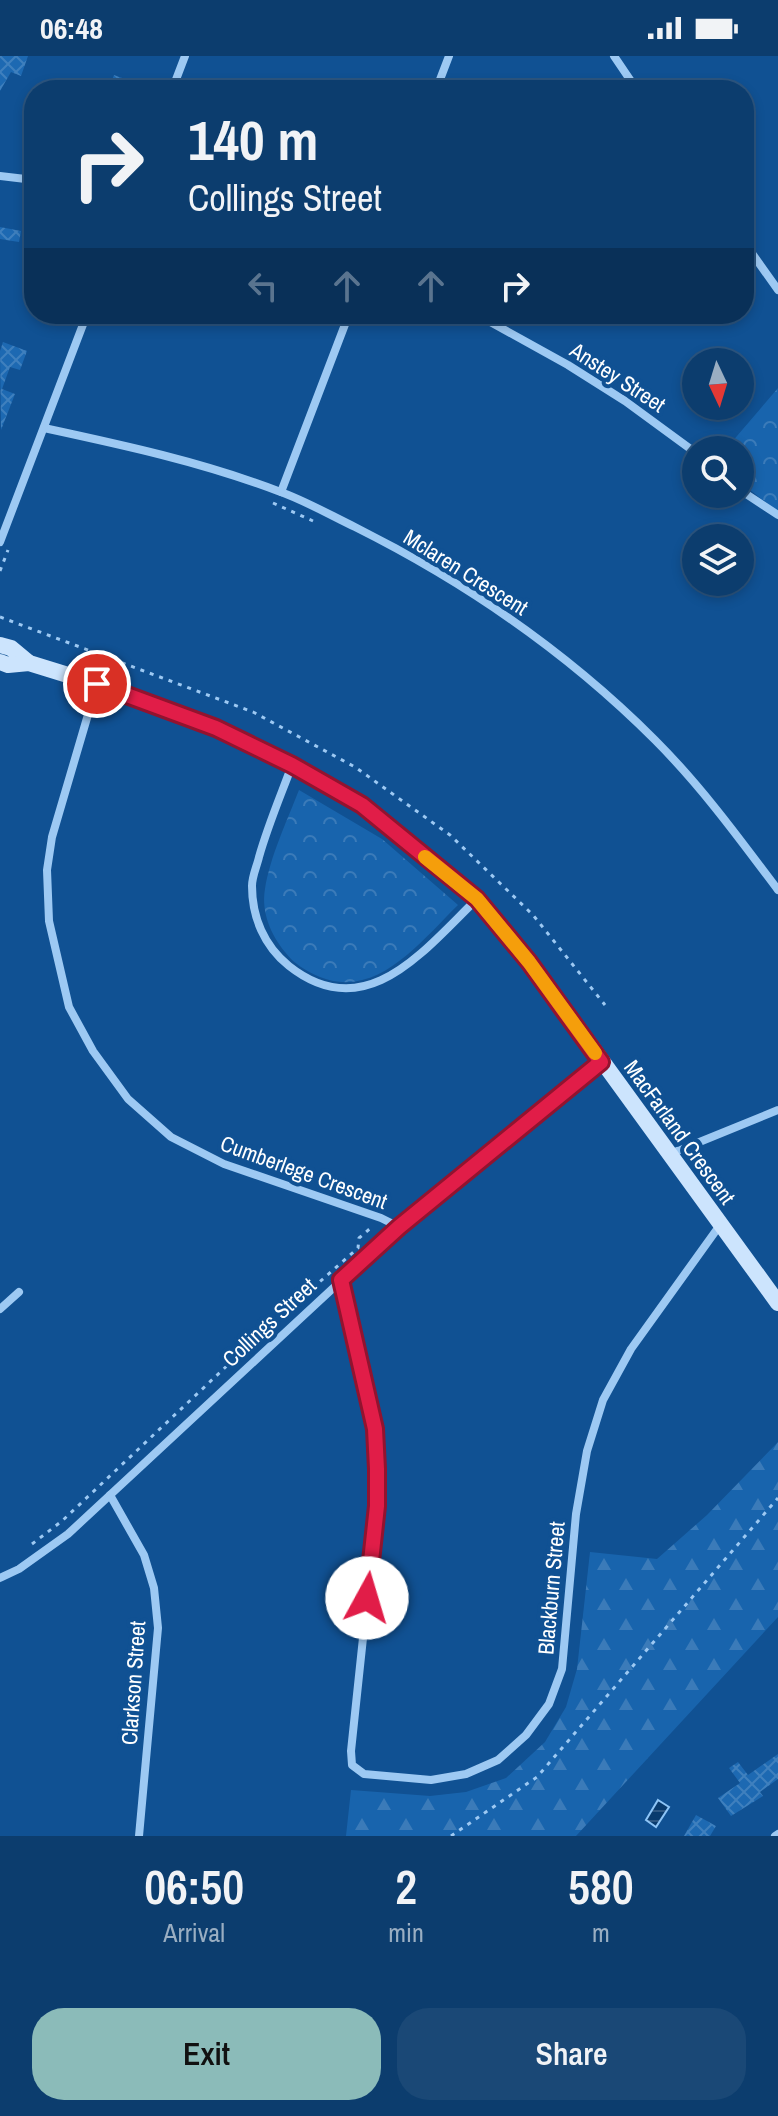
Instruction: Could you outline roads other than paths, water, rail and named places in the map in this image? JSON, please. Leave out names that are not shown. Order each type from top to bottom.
[{"type":"street","points":[[176,80],[185,56]]},
{"type":"street","points":[[440,80],[449,56]]},
{"type":"street","points":[[614,56],[630,80]]},
{"type":"street","points":[[0,176],[24,179]]},
{"type":"street","points":[[754,256],[778,290]]},
{"type":"street","points":[[0,542],[83,324]]},
{"type":"street","points":[[281,492],[345,324]]},
{"type":"street","name":"Anstey Street","points":[[494,324],[625,401],[682,443]]},
{"type":"street","name":"Mclaren Crescent","points":[[44,428],[118,443],[209,467],[281,492],[399,550],[484,600],[577,669],[655,740],[720,813],[778,890]]},
{"type":"street","points":[[754,499],[778,515]]},
{"type":"street","name":"MacFarland Crescent","points":[[0,645],[11,648],[29,663]]},
{"type":"street","name":"MacFarland Crescent","points":[[0,662],[8,665],[29,663],[97,684],[216,728],[292,765],[362,805],[477,899],[529,962],[778,1303]]},
{"type":"street","name":"Cumberlege Crescent","points":[[97,684],[52,837],[47,870],[49,921],[59,967],[69,1007],[87,1040],[128,1099],[171,1137],[224,1164],[399,1227]]},
{"type":"street","points":[[292,765],[252,882],[254,908],[263,936],[280,959],[301,975],[326,986],[355,989],[380,982],[407,966],[477,899]]},
{"type":"street","name":"Collings Street","points":[[0,1578],[19,1569],[68,1534],[399,1227],[601,1062]]},
{"type":"street","points":[[670,1154],[778,1110]]},
{"type":"street","name":"Blackburn Street","points":[[341,1280],[375,1429],[377,1469],[377,1506],[352,1765],[364,1774],[431,1780],[466,1774],[498,1760],[526,1735],[549,1704],[562,1669],[576,1514],[587,1451],[603,1400],[631,1349],[720,1225]]},
{"type":"street","points":[[0,1309],[19,1292]]},
{"type":"street","name":"Clarkson Street","points":[[110,1495],[144,1555],[154,1588],[158,1628],[139,1836]]}]
